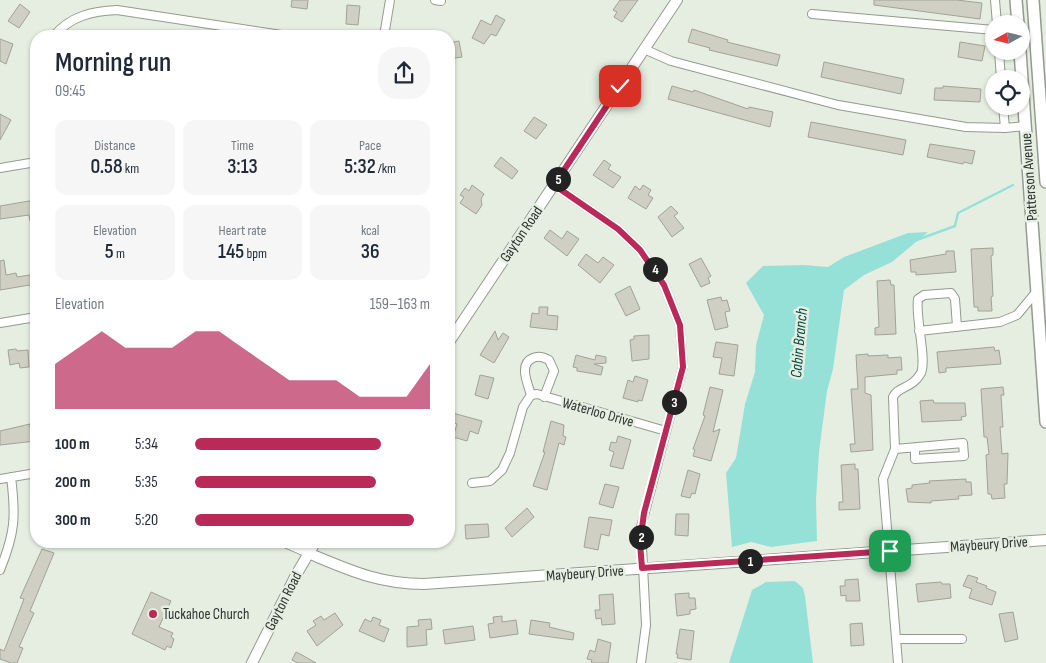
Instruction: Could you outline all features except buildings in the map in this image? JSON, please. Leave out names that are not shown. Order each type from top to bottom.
[{"type":"main road","points":[[1016,0],[1017,15]]},
{"type":"main road","name":"Patterson Avenue","points":[[1033,0],[1046,182]]},
{"type":"main road","name":"Patterson Avenue","points":[[1021,60],[1046,422]]},
{"type":"street","points":[[385,30],[390,0]]},
{"type":"street","name":"Gayton Road","points":[[455,333],[677,0]]},
{"type":"street","points":[[995,0],[996,15]]},
{"type":"street","points":[[61,30],[83,15],[98,11],[117,10],[249,30]]},
{"type":"street","points":[[812,14],[985,29]]},
{"type":"street","points":[[644,49],[671,61],[838,105],[966,127],[1004,128],[1026,126]]},
{"type":"street","points":[[1003,115],[1004,128]]},
{"type":"street","points":[[0,168],[30,163]]},
{"type":"street","points":[[554,185],[629,238],[650,262],[671,297],[680,325],[684,351],[678,387],[641,527],[646,626],[641,663]]},
{"type":"street","points":[[920,331],[1000,322],[1013,317],[1037,291]]},
{"type":"street","points":[[898,663],[883,478],[895,450],[893,397],[898,390],[914,383],[922,369],[918,299],[924,295],[951,293],[955,299],[957,327]]},
{"type":"street","points":[[0,323],[30,319]]},
{"type":"street","points":[[472,483],[490,482],[502,470],[510,452],[523,408],[531,395],[525,372],[526,366],[533,358],[540,356],[549,360],[554,371],[544,396]]},
{"type":"street","name":"Waterloo Drive","points":[[531,395],[544,396],[666,431]]},
{"type":"street","points":[[895,450],[963,443],[964,456],[916,459],[915,448]]},
{"type":"street","points":[[0,479],[30,474]]},
{"type":"street","points":[[0,570],[12,536],[15,520],[11,477]]},
{"type":"street","name":"Maybeury Drive","points":[[308,553],[364,577],[407,584],[1046,540]]},
{"type":"street","points":[[296,548],[308,553]]},
{"type":"street","name":"Gayton Road","points":[[252,663],[311,548]]},
{"type":"street","points":[[896,639],[962,639]]},
{"type":"water","points":[[928,232],[892,262],[864,275],[844,290],[819,452],[816,500],[817,541],[771,547],[751,542],[732,547],[726,473],[736,458],[745,404],[755,372],[756,345],[764,315],[746,283],[763,266],[804,265],[828,267],[844,257],[908,233]]},
{"type":"water","points":[[795,581],[803,588],[805,596],[813,663],[729,663],[752,590],[766,582]]},
{"type":"waterway","name":"Cabin Branch","points":[[914,241],[955,226],[958,213],[1013,185]]},
{"type":"place","name":"Tuckahoe Church","points":[[153,614]]},
{"type":"route","points":[[620,86],[554,185],[618,229],[640,250],[650,262],[671,297],[680,325],[684,351],[683,367],[641,527],[642,568],[890,551]]}]
